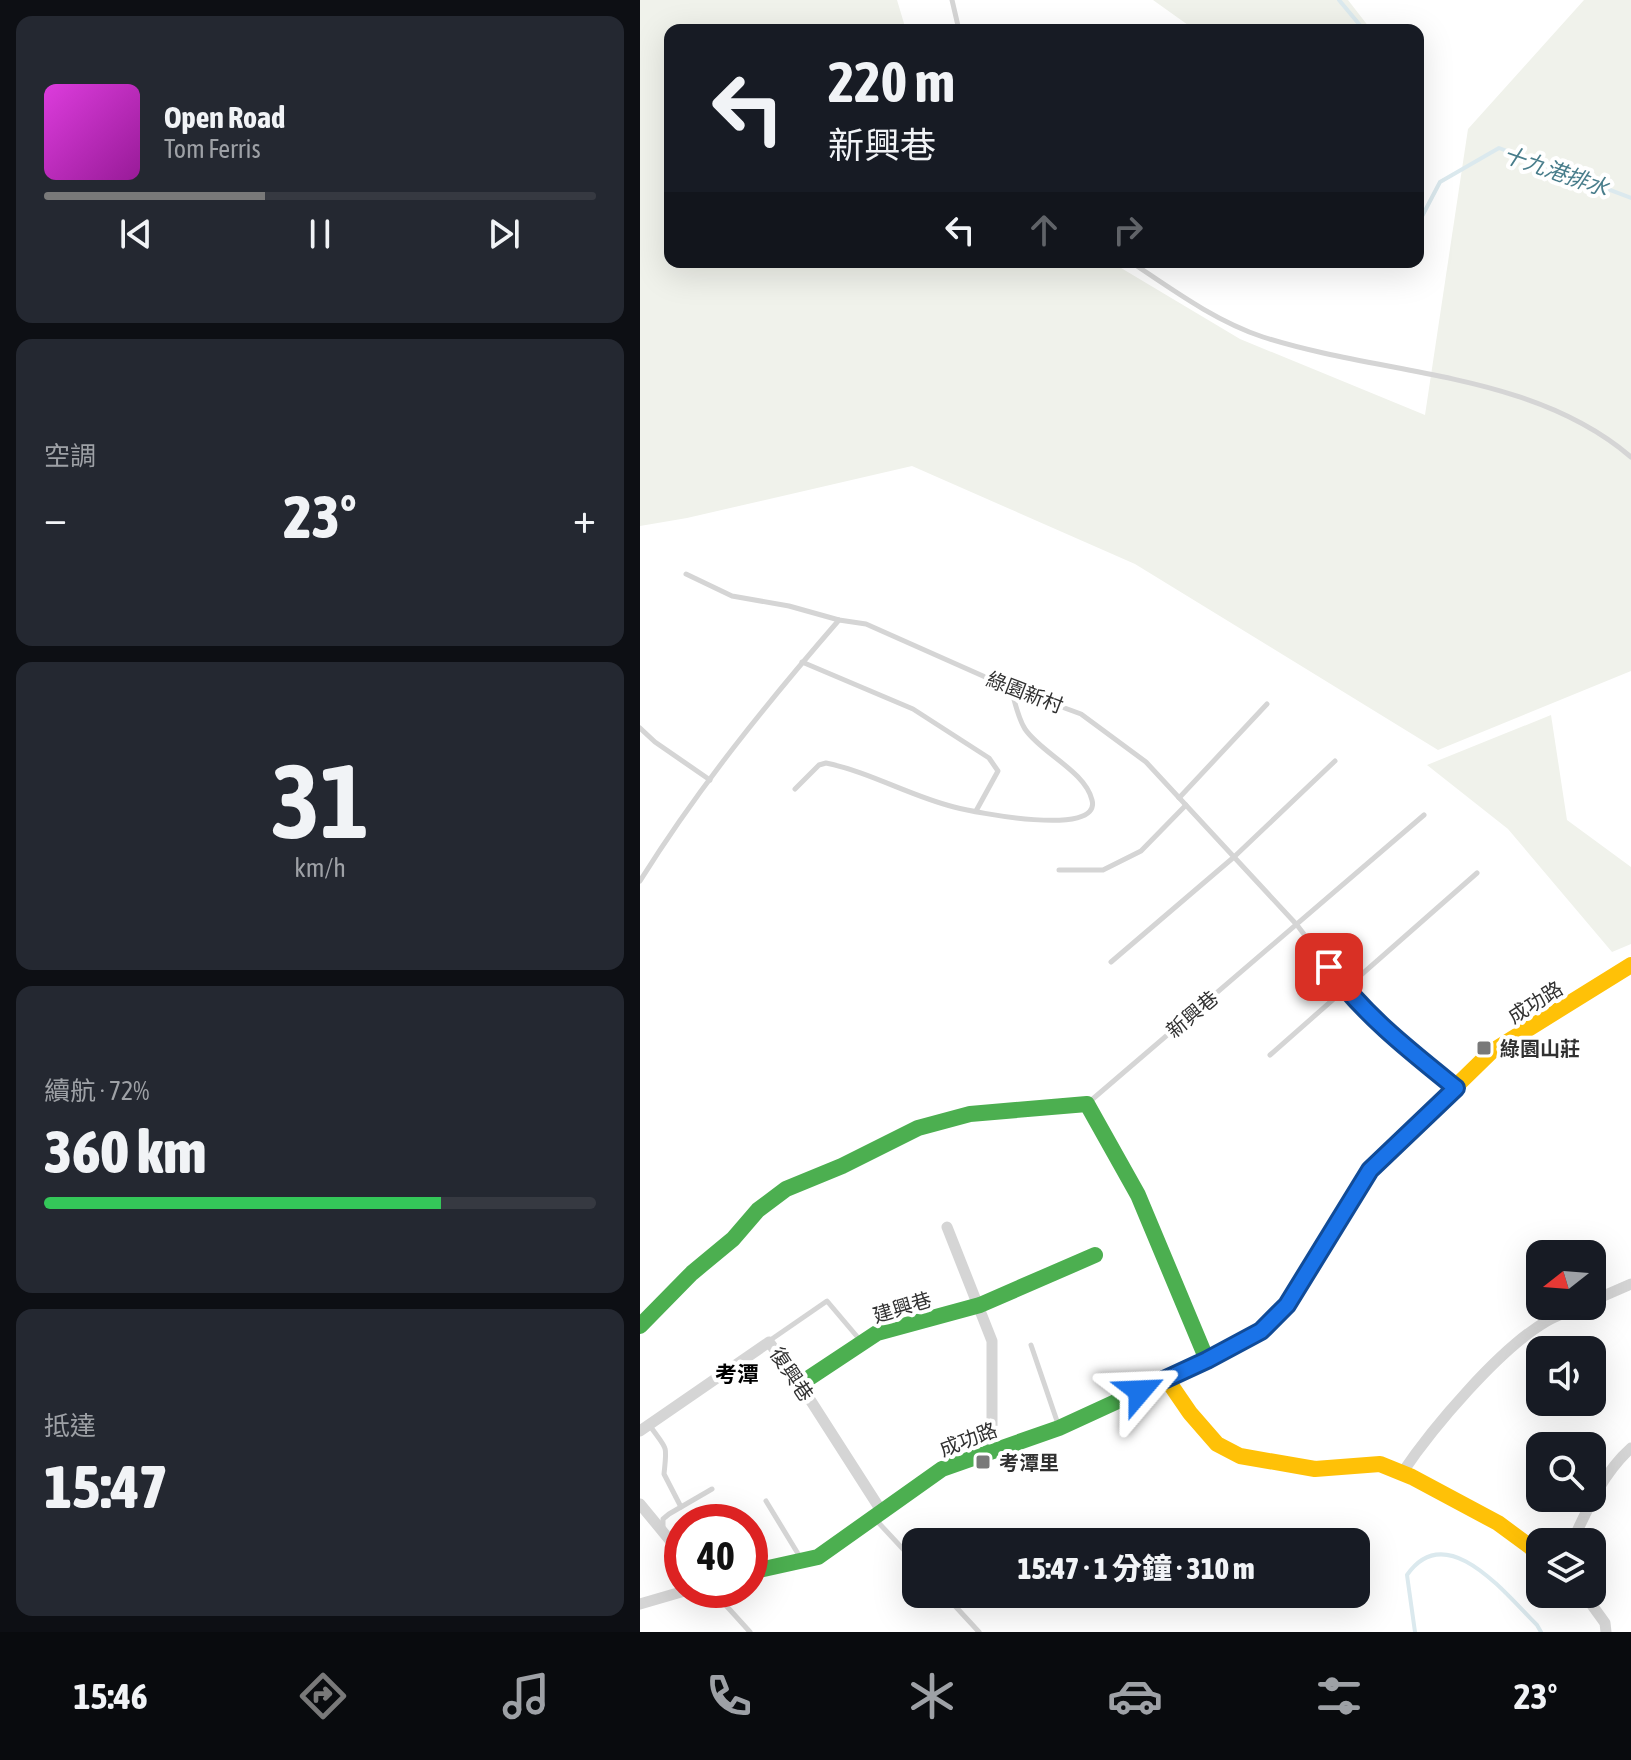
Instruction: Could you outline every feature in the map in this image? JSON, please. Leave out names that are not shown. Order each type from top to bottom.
[{"type":"street","name":"成功路","points":[[768,1568],[818,1557],[942,1469],[1059,1428],[1207,1360],[1261,1331],[1287,1305],[1370,1170],[1491,1052],[1631,965]]},
{"type":"street","points":[[640,1326],[692,1273],[733,1239],[758,1210],[786,1189],[842,1166],[918,1128],[970,1114],[1087,1104],[1138,1195],[1207,1360]]},
{"type":"street","points":[[947,1227],[992,1341],[992,1450]]},
{"type":"street","name":"建興巷","points":[[800,1384],[885,1331],[980,1305],[1095,1255]]},
{"type":"street","points":[[1606,1295],[1631,1284]]},
{"type":"street","points":[[1402,1473],[1417,1450],[1497,1360],[1550,1320]]},
{"type":"street","points":[[640,1413],[644,1428],[769,1342]]},
{"type":"street","name":"復興巷","points":[[769,1342],[800,1384],[878,1514]]},
{"type":"street","points":[[1166,1378],[1190,1413],[1217,1444],[1240,1456],[1315,1469],[1380,1464],[1498,1523],[1526,1544]]},
{"type":"street","points":[[1578,1528],[1591,1501],[1617,1460],[1631,1448]]},
{"type":"street","points":[[640,1504],[664,1535]]},
{"type":"street","points":[[640,1604],[664,1597]]},
{"type":"street","points":[[1594,1608],[1608,1631]]},
{"type":"lane","points":[[952,0],[958,24]]},
{"type":"lane","points":[[1140,268],[1221,321],[1262,337],[1516,394],[1566,415],[1609,438],[1631,457]]},
{"type":"lane","name":"綠園新村","points":[[686,574],[732,596],[866,624],[1010,688],[1081,714],[1146,762],[1234,857]]},
{"type":"lane","points":[[640,881],[672,830],[710,780],[802,662],[839,620]]},
{"type":"lane","points":[[802,662],[913,709],[989,758],[998,771],[976,811]]},
{"type":"lane","points":[[795,789],[819,765],[826,763],[954,807],[1065,822],[1083,818],[1090,813],[1093,804],[1089,793],[1070,770],[1026,730],[1010,688]]},
{"type":"lane","points":[[1179,798],[1267,704]]},
{"type":"lane","points":[[640,728],[710,780]]},
{"type":"lane","points":[[1111,962],[1234,857],[1335,761]]},
{"type":"lane","points":[[1059,870],[1103,870],[1141,851],[1186,805]]},
{"type":"lane","name":"新興巷","points":[[1087,1104],[1424,815]]},
{"type":"lane","points":[[1234,857],[1297,925],[1345,988],[1381,1027],[1456,1088]]},
{"type":"lane","points":[[1270,1055],[1477,873]]},
{"type":"lane","name":"復興巷","points":[[769,1342],[827,1301],[862,1343]]},
{"type":"lane","points":[[1031,1345],[1059,1428]]},
{"type":"lane","points":[[644,1428],[666,1448],[668,1459],[664,1474],[679,1504]]},
{"type":"lane","points":[[686,1504],[712,1489]]},
{"type":"lane","points":[[766,1501],[802,1561]]},
{"type":"lane","points":[[878,1514],[902,1545]]},
{"type":"lane","points":[[728,1608],[750,1632]]},
{"type":"lane","points":[[957,1608],[979,1632]]},
{"type":"shaded area","points":[[640,0],[897,0],[904,24],[664,24],[664,268],[1121,268],[1240,339],[1425,415],[1468,129],[1584,0],[1631,0],[1631,671],[1438,750],[1135,564],[912,466],[640,526]]},
{"type":"shaded area","points":[[1153,0],[1348,0],[1367,24],[1187,24]]},
{"type":"shaded area","points":[[1551,715],[1567,820],[1631,867],[1631,944],[1612,952],[1508,829],[1427,765]]},
{"type":"waterway","name":"十九港排水","points":[[1339,0],[1359,24]]},
{"type":"waterway","name":"十九港排水","points":[[1424,213],[1440,182],[1499,148],[1631,198]]},
{"type":"waterway","points":[[1415,1632],[1407,1575],[1423,1559],[1440,1554],[1476,1567],[1510,1597],[1541,1632]]},
{"type":"traffic: fast","points":[[640,1326],[692,1273],[733,1239],[758,1210],[786,1189],[842,1166],[918,1128],[970,1114],[1087,1104],[1138,1195],[1207,1360]]},
{"type":"traffic: fast","points":[[768,1568],[818,1557],[942,1469],[1059,1428],[1207,1360],[1261,1331],[1287,1305],[1321,1250]]},
{"type":"traffic: fast","points":[[800,1384],[877,1333],[980,1305],[1095,1255]]},
{"type":"traffic: slow","points":[[1321,1250],[1370,1170],[1491,1052],[1631,965]]},
{"type":"traffic: slow","points":[[1166,1378],[1190,1413],[1217,1444],[1240,1456],[1315,1469],[1380,1464],[1412,1477],[1498,1523],[1526,1544]]},
{"type":"place","name":"綠園山莊","points":[[1484,1048]]},
{"type":"place","name":"考潭里","points":[[983,1462]]},
{"type":"district","name":"考潭","points":[[737,1374]]},
{"type":"route","points":[[1140,1391],[1261,1331],[1287,1305],[1370,1170],[1456,1088],[1381,1027],[1329,967]]}]
